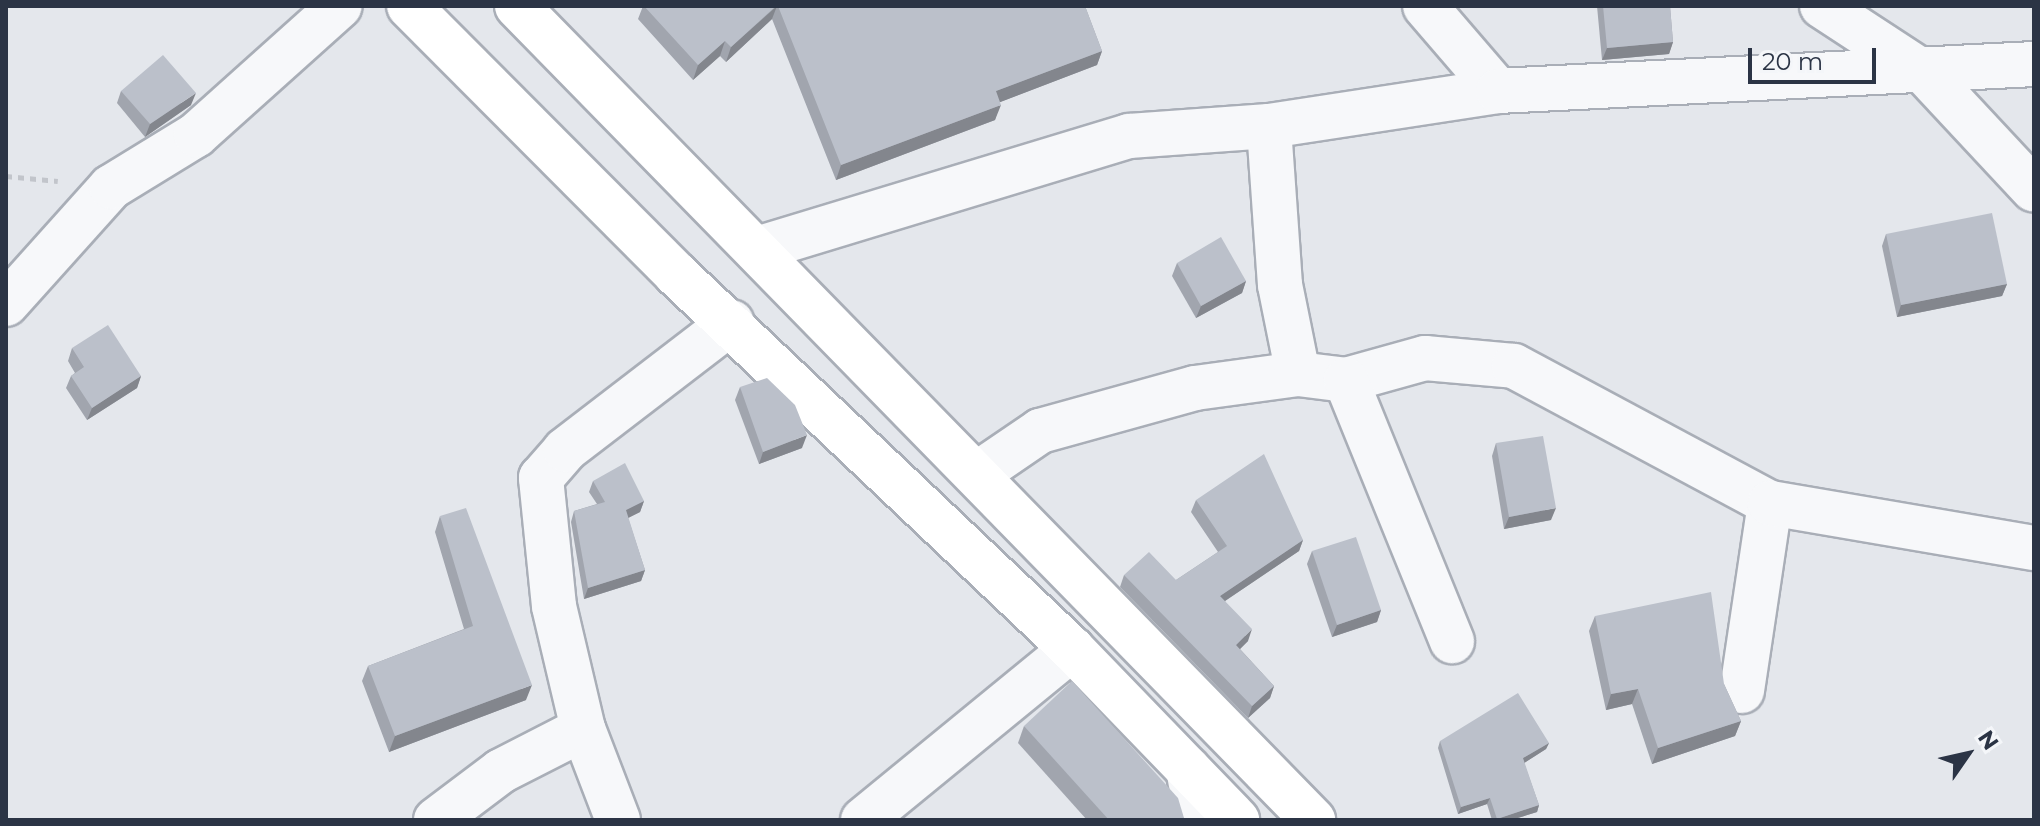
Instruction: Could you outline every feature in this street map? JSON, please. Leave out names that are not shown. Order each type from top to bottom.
[{"type":"main road","points":[[409,6],[1072,649],[1237,820]]},
{"type":"main road","points":[[517,6],[980,472],[1313,820]]},
{"type":"street","points":[[6,304],[111,187],[196,135],[340,6]]},
{"type":"street","points":[[1425,6],[1498,91]]},
{"type":"street","points":[[1822,6],[1926,74],[2034,190]]},
{"type":"street","points":[[757,249],[1129,136],[1269,126],[1498,91],[1926,74],[2034,64]]},
{"type":"street","points":[[1269,126],[1280,285],[1298,374]]},
{"type":"street","points":[[618,820],[583,729],[554,606],[541,478],[565,450],[732,322]]},
{"type":"street","points":[[980,472],[1040,431],[1195,388],[1298,374],[1346,380],[1425,358],[1514,366],[1770,503],[2034,548]]},
{"type":"street","points":[[1346,380],[1452,641]]},
{"type":"street","points":[[1742,691],[1770,503]]},
{"type":"street","points":[[863,820],[1072,649]]},
{"type":"street","points":[[436,820],[501,771],[583,729]]},
{"type":"street","points":[[1188,769],[1198,820]]},
{"type":"building","points":[[644,6],[776,6],[731,47],[725,41],[698,65]]},
{"type":"building","points":[[778,6],[1085,6],[1102,51],[996,91],[1001,105],[841,165]]},
{"type":"building","points":[[1603,6],[1670,6],[1673,42],[1607,48]]},
{"type":"building","points":[[163,55],[196,93],[150,124],[121,91]]},
{"type":"building","points":[[1992,213],[2007,284],[1901,305],[1886,234]]},
{"type":"building","points":[[1221,237],[1246,281],[1201,306],[1177,263]]},
{"type":"building","points":[[108,325],[141,376],[92,408],[71,376],[84,367],[72,348]]},
{"type":"building","points":[[767,378],[795,405],[807,435],[763,452],[740,387]]},
{"type":"building","points":[[1543,436],[1556,508],[1509,517],[1496,443]]},
{"type":"building","points":[[1264,454],[1303,540],[1220,596],[1252,629],[1236,645],[1274,686],[1252,706],[1124,575],[1149,552],[1176,580],[1227,546],[1196,500]]},
{"type":"building","points":[[625,463],[644,501],[626,510],[645,570],[588,588],[574,511],[605,502],[593,481]]},
{"type":"building","points":[[466,508],[532,685],[395,736],[368,666],[473,626],[440,516]]},
{"type":"building","points":[[1356,537],[1381,610],[1337,625],[1312,551]]},
{"type":"building","points":[[1711,592],[1724,684],[1741,721],[1658,748],[1638,689],[1611,694],[1595,616]]},
{"type":"building","points":[[1072,681],[1178,798],[1182,820],[1109,820],[1024,726]]},
{"type":"building","points":[[1518,693],[1549,743],[1523,758],[1539,805],[1497,819],[1490,798],[1461,807],[1440,741]]}]
